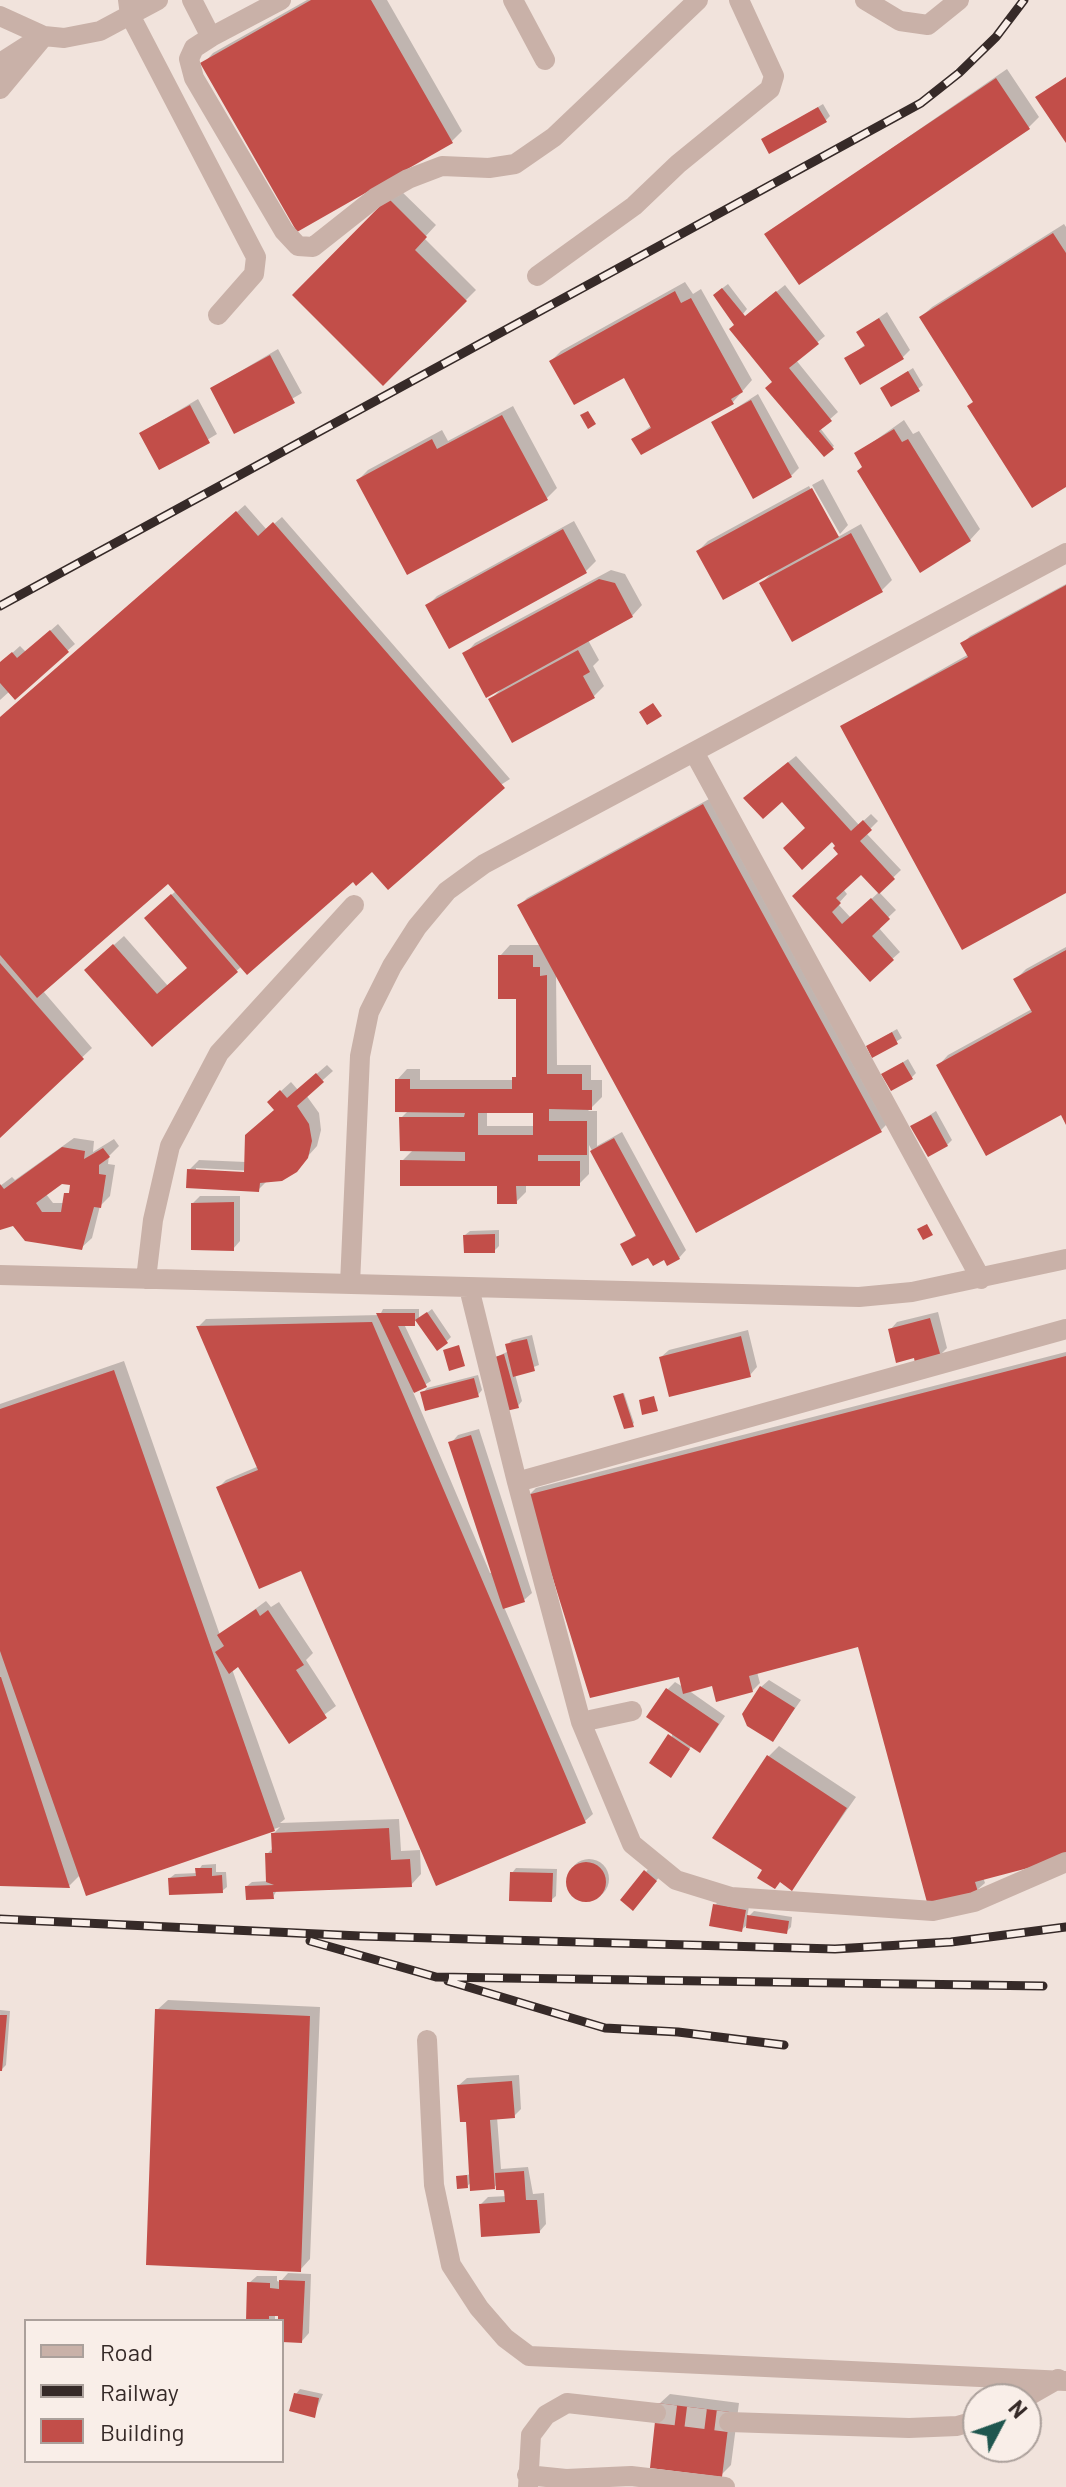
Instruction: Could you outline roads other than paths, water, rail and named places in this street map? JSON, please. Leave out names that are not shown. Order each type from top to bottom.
[{"type":"street","points":[[0,16],[44,36],[64,38],[92,33],[129,7],[158,0]]},
{"type":"street","points":[[192,0],[211,37]]},
{"type":"street","points":[[281,0],[211,37],[194,48],[189,59],[194,78],[284,231],[298,246],[313,247],[375,198],[408,179],[442,166],[489,168],[515,164],[554,137],[698,0]]},
{"type":"street","points":[[513,0],[545,60]]},
{"type":"street","points":[[537,276],[634,206],[678,164],[770,89],[774,76],[739,0]]},
{"type":"street","points":[[865,0],[900,21],[928,25],[959,0]]},
{"type":"street","points":[[129,7],[256,257],[254,274],[218,315]]},
{"type":"street","points":[[0,63],[44,36]]},
{"type":"street","points":[[0,89],[44,36]]},
{"type":"street","points":[[350,1284],[360,1056],[369,1012],[392,966],[417,927],[447,891],[484,864],[1066,553]]},
{"type":"street","points":[[694,752],[981,1279]]},
{"type":"street","points":[[146,1279],[153,1220],[170,1146],[219,1053],[354,905]]},
{"type":"street","points":[[2,1273],[859,1297],[912,1292],[1066,1259]]},
{"type":"street","points":[[469,1288],[581,1722],[632,1844],[676,1880],[731,1897],[933,1911],[974,1902],[1066,1862]]},
{"type":"street","points":[[517,1482],[1066,1329]]},
{"type":"street","points":[[581,1722],[632,1711]]},
{"type":"street","points":[[427,2040],[434,2185],[451,2265],[487,2318],[505,2338],[529,2356],[1062,2380]]},
{"type":"street","points":[[1042,2390],[1062,2380]]},
{"type":"street","points":[[656,2413],[567,2403],[546,2415],[531,2435],[528,2481],[631,2476],[725,2487]]},
{"type":"street","points":[[729,2422],[909,2428],[962,2425]]},
{"type":"tunnel","points":[[656,2413],[729,2422]]},
{"type":"railway","points":[[0,606],[921,103],[959,73],[996,37],[1024,0]]},
{"type":"railway","points":[[0,1919],[360,1936],[835,1949],[951,1942],[1066,1927]]},
{"type":"railway","points":[[310,1941],[436,1977],[1043,1986]]},
{"type":"railway","points":[[448,1981],[605,2028],[678,2032],[784,2045]]}]
